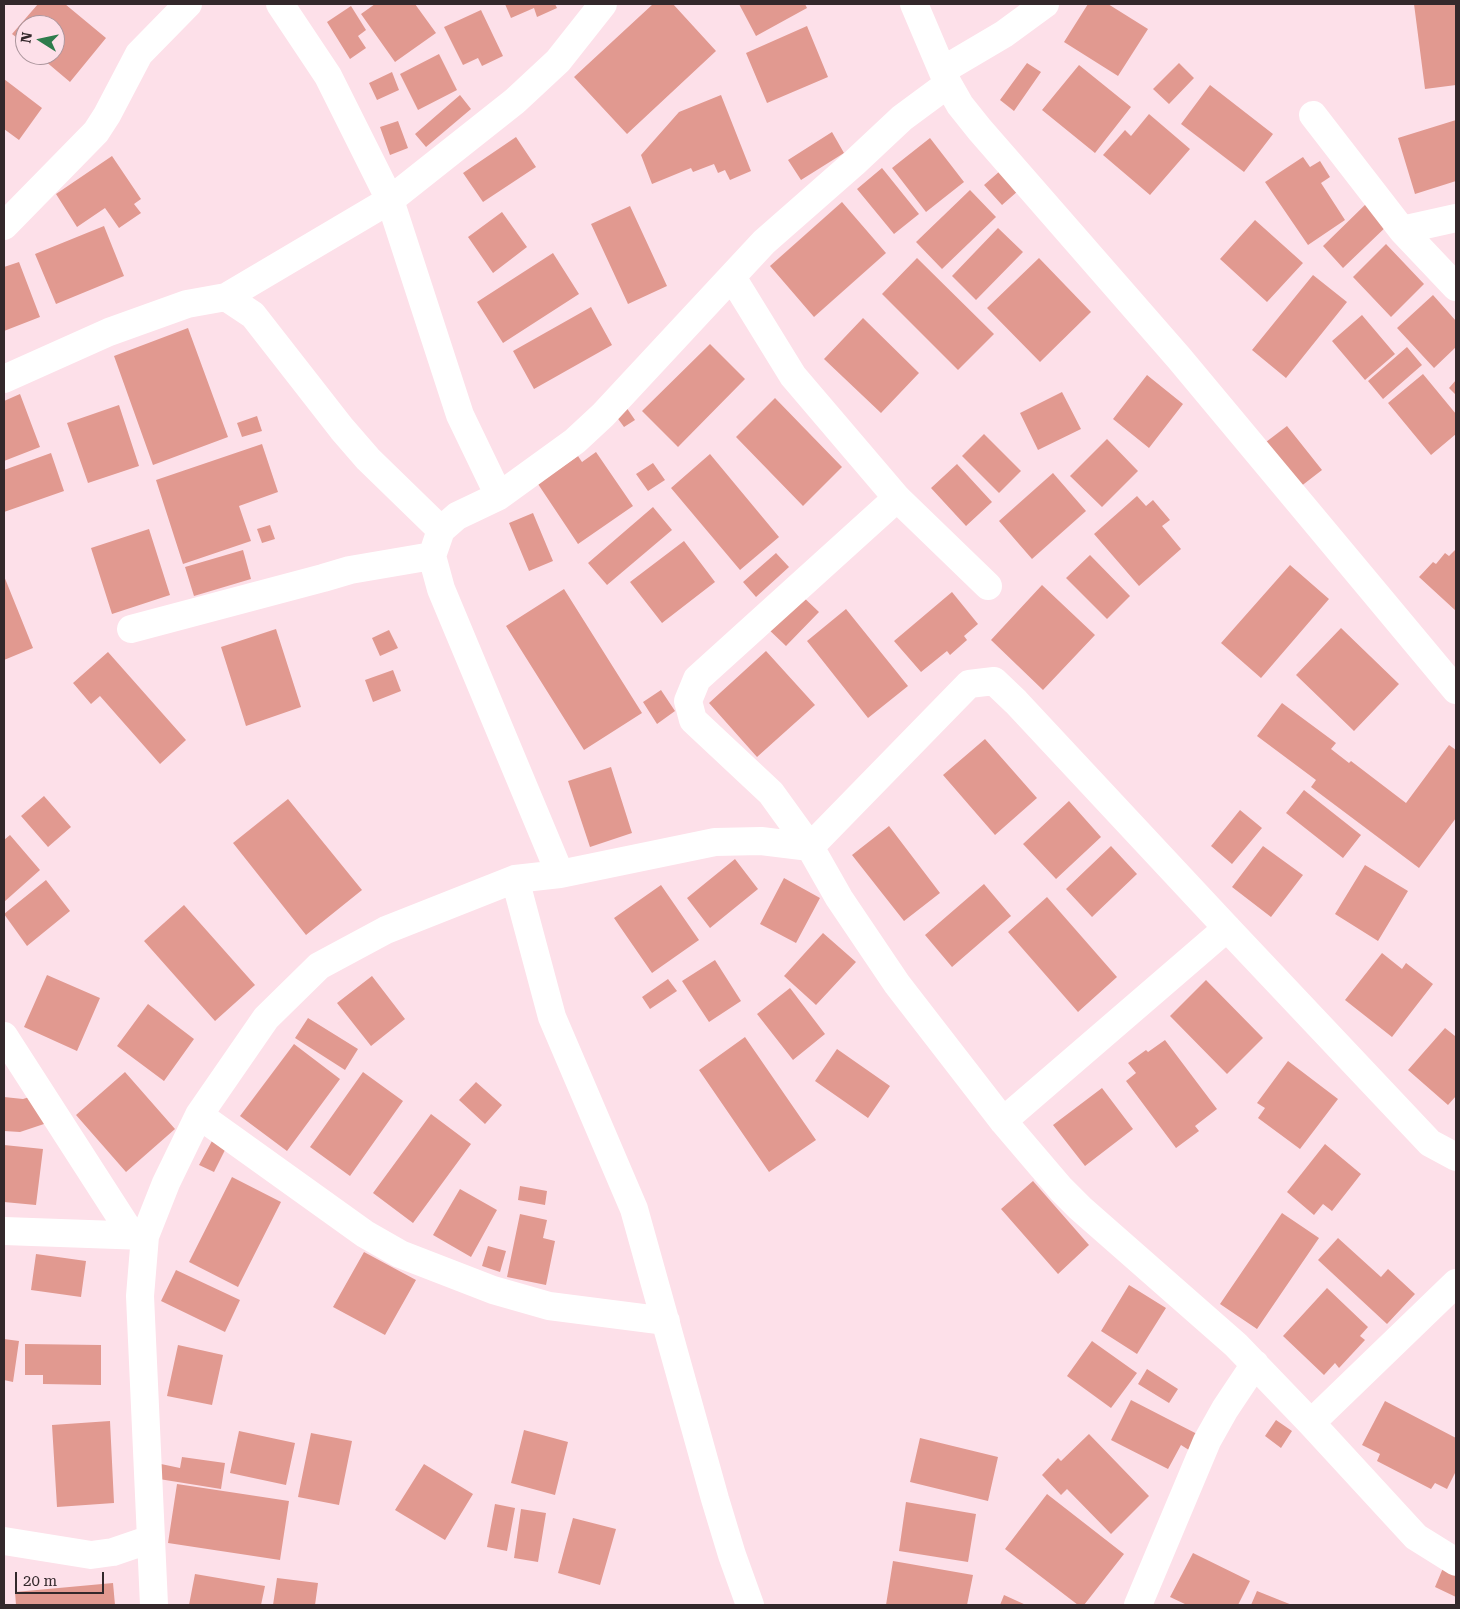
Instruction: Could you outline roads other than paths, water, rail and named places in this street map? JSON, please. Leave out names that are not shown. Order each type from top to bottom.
[{"type":"street","points":[[4,226],[96,132],[139,54],[188,4]]},
{"type":"street","points":[[280,4],[328,76],[390,200],[460,415],[499,496]]},
{"type":"street","points":[[914,4],[945,77],[960,105],[1179,358],[1456,690]]},
{"type":"street","points":[[560,874],[441,589],[432,556],[441,530],[457,516],[499,496],[575,441],[603,415],[764,242],[854,163],[945,77],[1045,4]]},
{"type":"street","points":[[4,379],[109,332],[187,304],[226,297],[390,200],[515,101],[558,61],[597,6]]},
{"type":"street","points":[[1313,115],[1402,230],[1456,287]]},
{"type":"street","points":[[1402,230],[1456,218]]},
{"type":"street","points":[[732,277],[793,376],[897,498],[988,586]]},
{"type":"street","points":[[226,297],[253,315],[342,429],[368,459],[441,530]]},
{"type":"street","points":[[897,498],[697,679],[688,701],[693,720],[771,793],[810,847],[839,898],[897,984],[1003,1121],[1060,1189],[1236,1345],[1416,1537],[1456,1562]]},
{"type":"street","points":[[131,629],[350,570],[432,556]]},
{"type":"street","points":[[810,847],[969,684],[994,681],[1016,702],[1430,1142],[1456,1157]]},
{"type":"street","points":[[154,1605],[138,1236],[199,1115],[266,1018],[319,966],[386,930],[515,879],[560,874],[715,842],[762,841],[810,847]]},
{"type":"street","points":[[515,879],[552,1017],[634,1209],[715,1499],[750,1605]]},
{"type":"street","points":[[1003,1121],[1227,928]]},
{"type":"street","points":[[4,1036],[138,1236]]},
{"type":"street","points":[[199,1115],[365,1234],[400,1254],[493,1290],[549,1306],[666,1321]]},
{"type":"street","points":[[4,1231],[138,1236]]},
{"type":"street","points":[[1311,1423],[1456,1283]]},
{"type":"street","points":[[1138,1605],[1207,1441],[1225,1409],[1255,1364]]},
{"type":"street","points":[[4,1541],[91,1555],[113,1552],[151,1539]]}]
